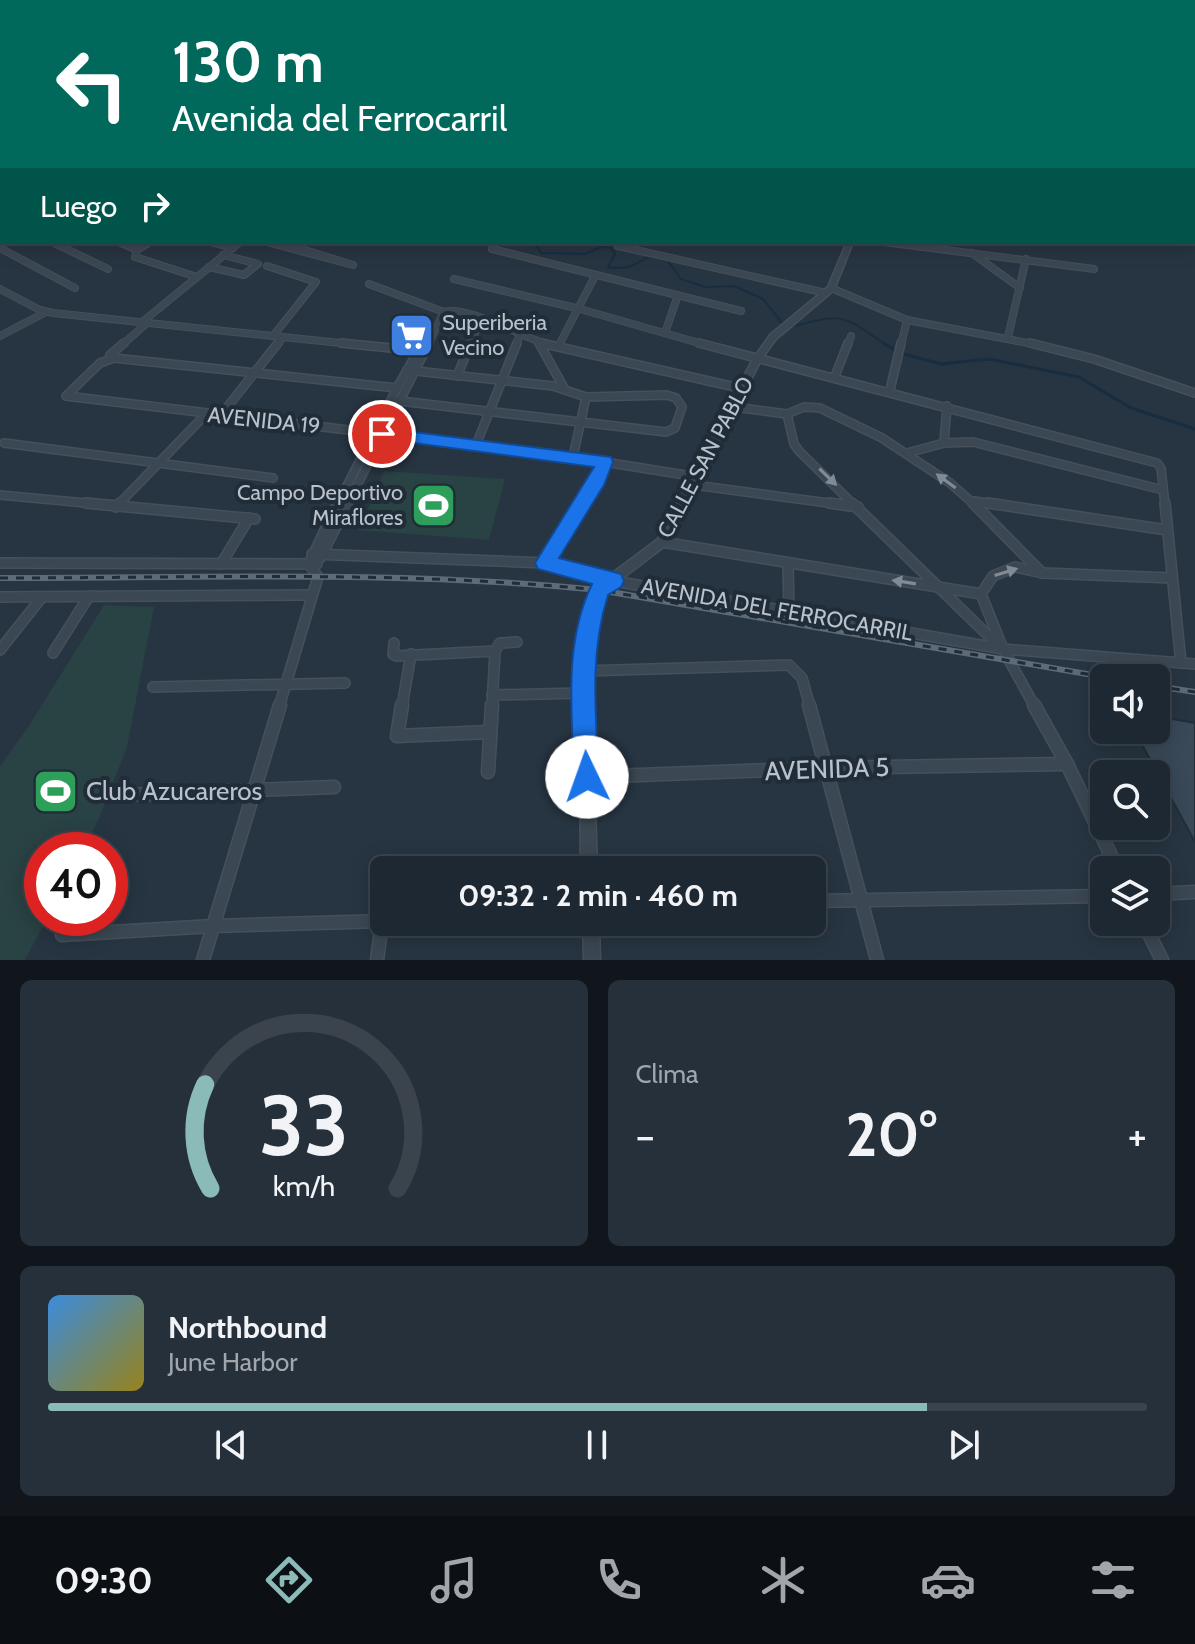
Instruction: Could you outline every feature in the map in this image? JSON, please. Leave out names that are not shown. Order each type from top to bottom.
[{"type":"street","points":[[56,244],[108,269]]},
{"type":"street","points":[[124,244],[137,250]]},
{"type":"street","points":[[147,244],[137,250],[135,257],[197,277]]},
{"type":"street","points":[[218,244],[233,248]]},
{"type":"street","points":[[112,357],[144,323],[238,244]]},
{"type":"street","points":[[274,244],[353,265],[285,244]]},
{"type":"street","points":[[616,244],[828,290],[907,320],[1008,337],[1094,359],[1195,393]]},
{"type":"street","name":"CALLE SAN PABLO","points":[[589,856],[582,671],[587,628],[595,598],[599,590],[662,542],[757,359],[781,330],[828,290],[849,244]]},
{"type":"street","points":[[903,244],[1094,269]]},
{"type":"street","points":[[0,248],[75,288]]},
{"type":"street","points":[[492,249],[741,311]]},
{"type":"street","points":[[969,251],[1020,288]]},
{"type":"street","points":[[209,267],[244,275],[258,264],[223,255]]},
{"type":"street","points":[[1008,337],[1026,259]]},
{"type":"street","points":[[267,266],[316,282],[273,336]]},
{"type":"street","points":[[559,345],[595,276]]},
{"type":"street","points":[[454,279],[580,309],[757,359],[890,390],[1157,463],[1161,468],[1181,663]]},
{"type":"street","points":[[369,284],[444,312],[449,310],[481,319],[519,337],[744,389]]},
{"type":"street","points":[[0,289],[46,312],[422,351]]},
{"type":"street","points":[[665,333],[678,295]]},
{"type":"street","points":[[0,336],[46,312]]},
{"type":"street","points":[[203,960],[318,577],[315,561],[410,371],[444,312]]},
{"type":"street","points":[[457,376],[481,319]]},
{"type":"street","points":[[890,390],[907,320]]},
{"type":"street","points":[[835,376],[851,336]]},
{"type":"street","points":[[221,415],[283,337]]},
{"type":"street","points":[[476,445],[519,337]]},
{"type":"street","points":[[539,342],[564,388]]},
{"type":"street","points":[[112,357],[397,388]]},
{"type":"street","name":"AVENIDA 19","points":[[112,357],[100,363],[67,393],[68,399],[573,457],[858,507]]},
{"type":"street","points":[[395,401],[666,432],[675,428],[682,407],[676,398],[648,394],[586,397],[564,388],[410,371]]},
{"type":"street","points":[[395,401],[397,388],[410,371]]},
{"type":"street","points":[[573,457],[586,397]]},
{"type":"street","points":[[944,443],[947,406]]},
{"type":"street","points":[[734,407],[787,414],[804,407],[820,408],[907,453],[971,501],[1043,573]]},
{"type":"street","points":[[116,507],[206,414]]},
{"type":"street","points":[[787,414],[794,444],[799,451],[1003,649]]},
{"type":"street","points":[[4,443],[273,478]]},
{"type":"street","points":[[907,453],[944,443],[988,445],[1163,490]]},
{"type":"street","points":[[546,563],[597,480],[604,462]]},
{"type":"street","points":[[0,495],[252,519],[221,564]]},
{"type":"street","points":[[971,501],[1167,530]]},
{"type":"street","points":[[662,542],[981,594]]},
{"type":"street","name":"AVENIDA DEL FERROCARRIL","points":[[0,563],[546,563],[614,581],[1003,649],[1195,664]]},
{"type":"street","points":[[788,564],[789,611]]},
{"type":"street","points":[[981,594],[993,576],[1015,567],[1043,573],[1171,578]]},
{"type":"street","points":[[981,594],[1003,649],[1067,764],[1111,856]]},
{"type":"street","points":[[0,597],[312,595]]},
{"type":"street","points":[[53,653],[89,596]]},
{"type":"street","points":[[0,650],[42,597]]},
{"type":"street","points":[[488,772],[495,651],[500,643],[517,642]]},
{"type":"street","points":[[394,643],[393,654],[396,656],[495,651]]},
{"type":"street","points":[[411,654],[397,736],[490,732]]},
{"type":"street","points":[[582,671],[789,665],[797,670],[802,678],[877,960]]},
{"type":"street","points":[[153,687],[345,683]]},
{"type":"street","points":[[492,695],[583,693]]},
{"type":"street","name":"AVENIDA 5","points":[[587,777],[826,768],[1067,764]]},
{"type":"street","points":[[124,795],[334,787]]},
{"type":"street","points":[[1170,893],[1195,892]]},
{"type":"street","points":[[826,900],[1090,896]]},
{"type":"street","points":[[128,931],[370,922]]},
{"type":"street","points":[[377,960],[381,936]]},
{"type":"street","points":[[591,936],[592,960]]},
{"type":"street","points":[[1150,936],[1162,960]]},
{"type":"green space","name":"Campo Deportivo Miraflores","points":[[384,471],[505,479],[489,540],[359,530]]},
{"type":"green space","name":"Club Azucareros","points":[[104,605],[154,607],[127,747],[100,816],[92,832],[24,832],[24,936],[38,936],[25,960],[0,960],[0,766],[27,729]]},
{"type":"building","points":[[1170,719],[1195,723],[1195,842],[1170,796],[1170,760],[1150,760],[1142,744],[1170,744]]},
{"type":"waterway","points":[[535,244],[541,253],[585,254],[601,247],[611,248],[615,254],[608,267],[630,266],[649,256],[668,261],[681,279],[705,287],[734,286],[763,299],[783,324]]},
{"type":"waterway","points":[[796,326],[836,318],[853,323],[887,345]]},
{"type":"waterway","points":[[883,343],[900,353],[941,364],[989,359],[1079,377],[1131,408],[1195,429]]},
{"type":"railway","points":[[0,578],[375,577],[599,590],[1090,675]]},
{"type":"railway","points":[[1170,688],[1195,692]]},
{"type":"place","name":"Superiberia Vecino","points":[[411,335]]},
{"type":"place","name":"Campo Deportivo Miraflores","points":[[434,505]]},
{"type":"place","name":"Club Azucareros","points":[[55,791]]},
{"type":"route","points":[[382,434],[604,462],[597,480],[546,563],[614,581],[599,590],[587,628],[582,671],[587,777]]}]
